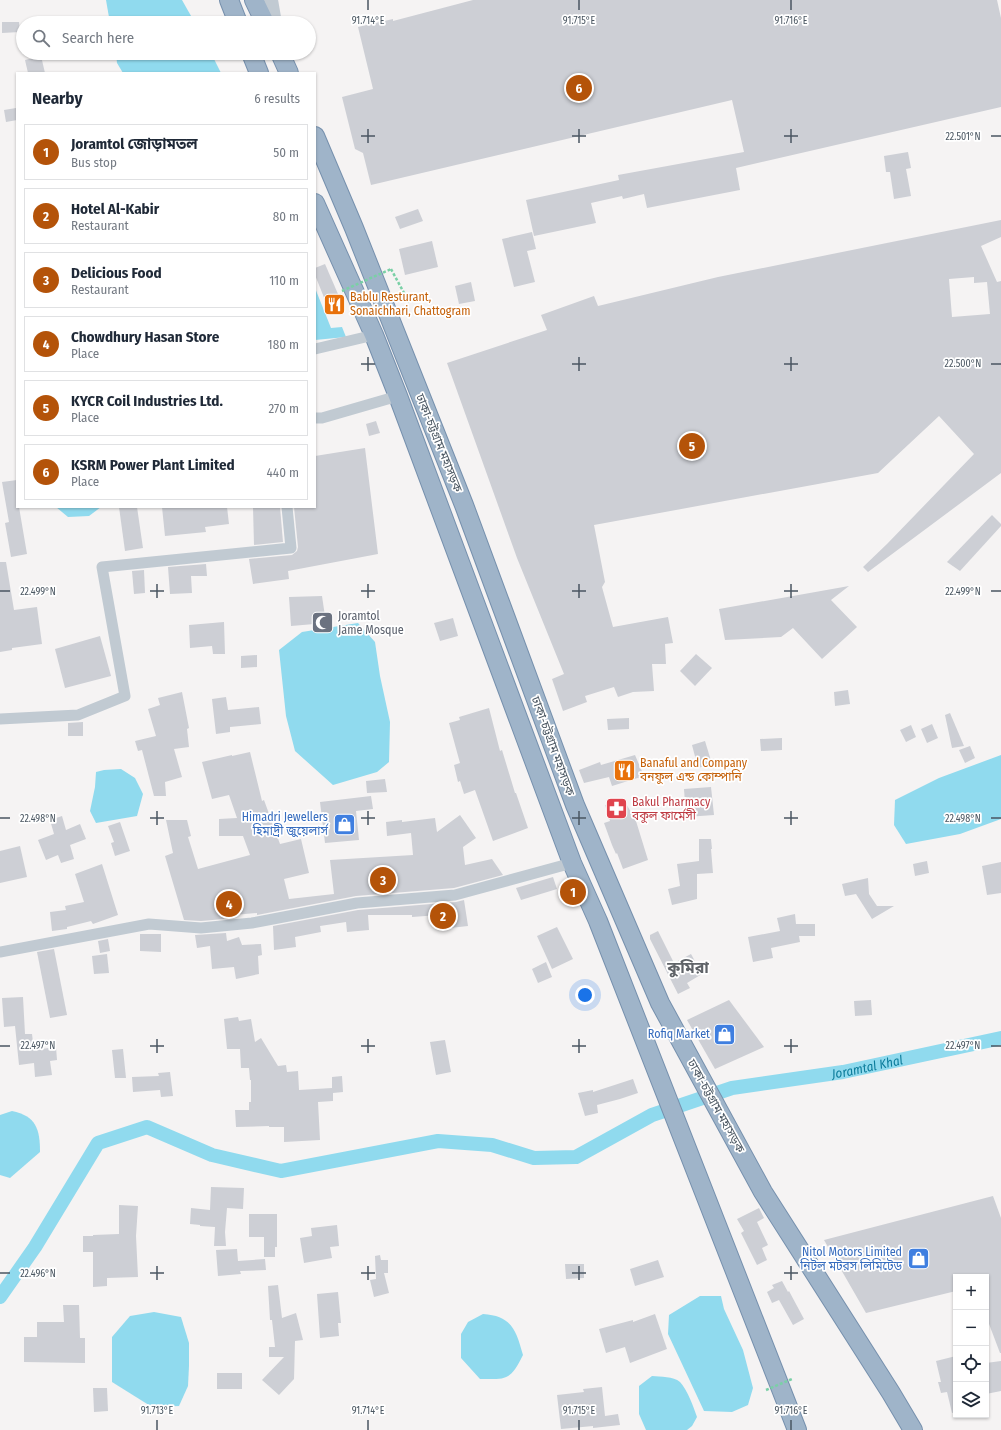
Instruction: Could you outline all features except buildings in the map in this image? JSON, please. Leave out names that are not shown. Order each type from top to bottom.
[{"type":"highway","points":[[229,0],[235,16]]},
{"type":"highway","points":[[254,0],[262,16]]},
{"type":"highway","points":[[254,60],[259,72]]},
{"type":"highway","name":"ঢাকা-চট্টগ্রাম মহাসড়ক","points":[[316,138],[354,228],[464,505],[575,805],[660,1003],[763,1192],[913,1430]]},
{"type":"highway","name":"ঢাকা-চট্টগ্রাম মহাসড়ক","points":[[316,205],[374,335],[398,396],[572,863],[598,921],[796,1430]]},
{"type":"street","points":[[271,0],[274,16]]},
{"type":"street","points":[[316,349],[374,335]]},
{"type":"street","points":[[316,418],[322,418],[398,396]]},
{"type":"street","points":[[0,719],[78,715],[125,696],[102,567],[291,548],[287,508]]},
{"type":"street","points":[[0,952],[149,924],[201,928],[252,923],[357,903],[455,895],[572,863]]},
{"type":"path","points":[[342,291],[391,269],[410,304]]},
{"type":"path","points":[[766,1390],[792,1379]]},
{"type":"water","points":[[106,0],[182,0],[191,16],[109,16]]},
{"type":"water","points":[[117,60],[214,60],[220,72],[122,72]]},
{"type":"water","points":[[316,290],[331,328],[342,327],[346,337],[316,340]]},
{"type":"water","points":[[57,508],[100,508],[89,516],[68,517]]},
{"type":"water","points":[[358,623],[375,642],[380,676],[390,722],[389,762],[377,772],[333,785],[295,751],[286,716],[279,650],[302,632]]},
{"type":"water","points":[[1001,755],[1001,819],[960,834],[906,844],[894,825],[895,800],[939,778]]},
{"type":"water","points":[[121,769],[135,778],[143,794],[137,816],[96,823],[90,811],[95,787],[96,772]]},
{"type":"water","points":[[12,1111],[26,1116],[35,1125],[39,1137],[40,1152],[10,1178],[0,1175],[0,1115]]},
{"type":"water","points":[[700,1296],[721,1296],[724,1309],[743,1350],[753,1388],[748,1405],[732,1412],[704,1411],[668,1334],[669,1315]]},
{"type":"water","points":[[154,1312],[181,1317],[189,1343],[188,1386],[179,1406],[152,1407],[112,1382],[112,1337],[130,1316]]},
{"type":"water","points":[[483,1314],[493,1315],[507,1321],[518,1338],[523,1355],[515,1370],[507,1377],[480,1379],[461,1358],[461,1334],[468,1322]]},
{"type":"water","points":[[652,1376],[674,1379],[683,1385],[697,1417],[692,1426],[687,1430],[646,1430],[639,1414],[639,1386]]},
{"type":"waterway","name":"Joramtal Khal","points":[[0,1297],[35,1247],[98,1143],[147,1127],[212,1155],[281,1171],[438,1141],[492,1145],[534,1158],[576,1157],[652,1115],[732,1088],[843,1072],[1001,1038]]},
{"type":"place","name":"KSRM Power Plant Limited","points":[[579,88]]},
{"type":"place","name":"Bablu Resturant, Sonaichhari, Chattogram","points":[[334,304]]},
{"type":"place","name":"KYCR Coil Industries Ltd.","points":[[692,446]]},
{"type":"place","name":"Joramtol Jame Mosque","points":[[322,623]]},
{"type":"place","name":"Banaful and Company বনফুল এন্ড কোম্পানি","points":[[624,770]]},
{"type":"place","name":"Bakul Pharmacy বকুল ফার্মেসী","points":[[617,809]]},
{"type":"place","name":"Himadri Jewellers হিমাদ্রী জুয়েলার্স","points":[[344,824]]},
{"type":"place","name":"Delicious Food","points":[[383,880]]},
{"type":"place","name":"Joramtol জোড়ামতল","points":[[573,892]]},
{"type":"place","name":"Chowdhury Hasan Store","points":[[229,904]]},
{"type":"place","name":"Hotel Al-Kabir","points":[[443,916]]},
{"type":"place","name":"Rofiq Market","points":[[725,1034]]},
{"type":"place","name":"Nitol Motors Limited নিটল মটরস লিমিটেড","points":[[918,1259]]},
{"type":"district","name":"কুমিরা","points":[[688,967]]}]
